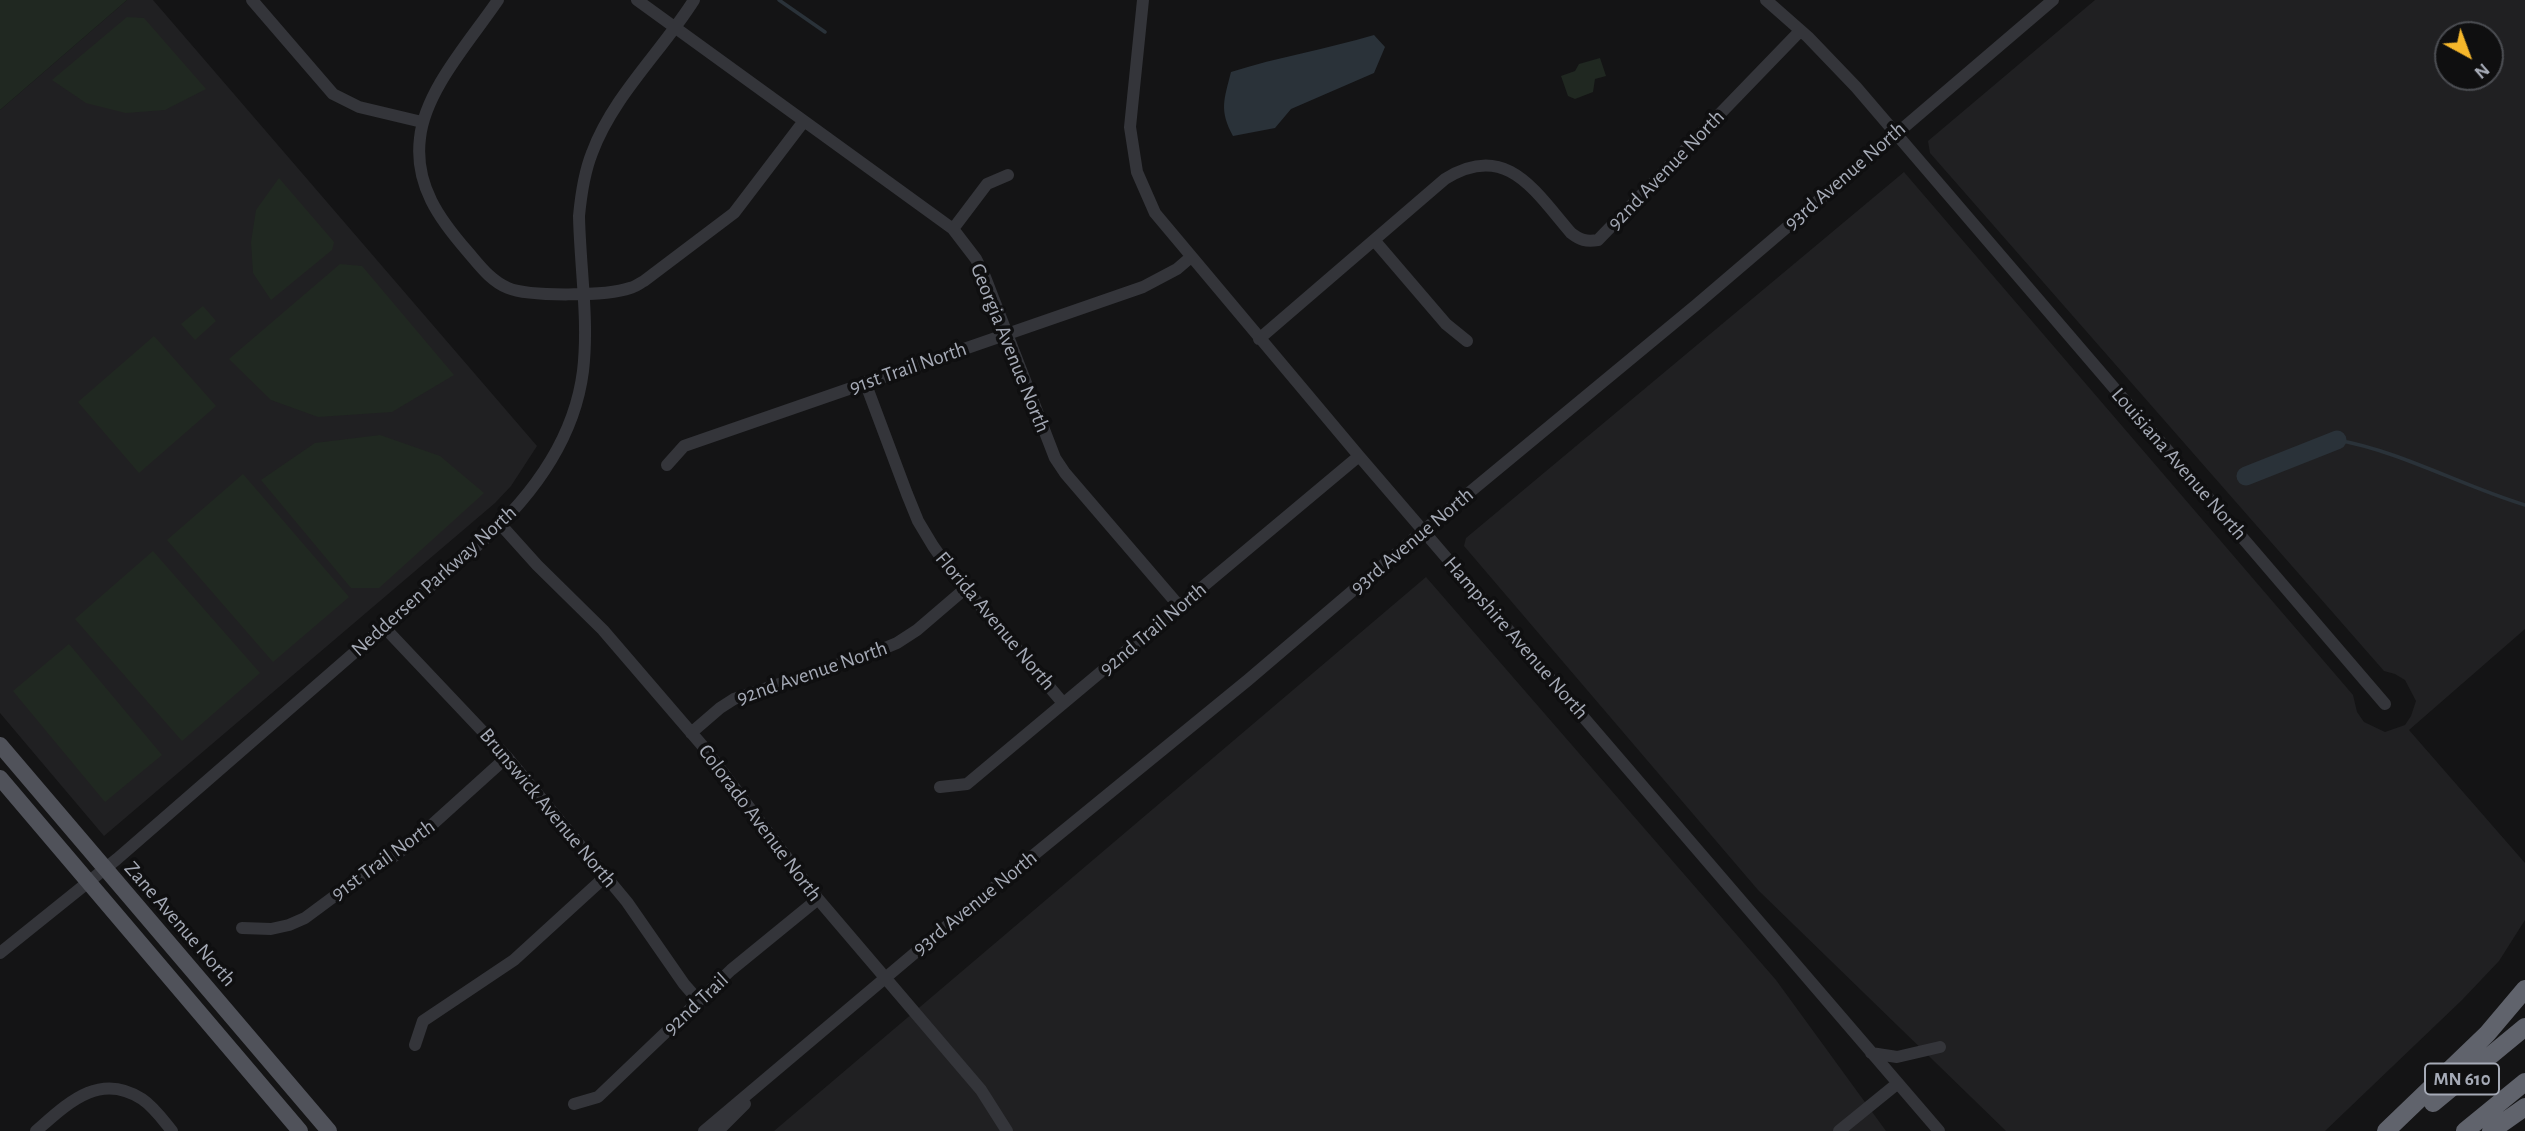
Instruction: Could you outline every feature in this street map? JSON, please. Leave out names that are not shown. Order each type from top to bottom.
[{"type":"highway","points":[[2386,1131],[2474,1049],[2525,989]]},
{"type":"highway","name":"MN 610","points":[[2399,1131],[2525,1027]]},
{"type":"highway","name":"MN 610","points":[[2465,1131],[2525,1082]]},
{"type":"highway","points":[[2491,1131],[2525,1107]]},
{"type":"main road","name":"Zane Avenue North","points":[[0,745],[329,1131]]},
{"type":"main road","name":"Zane Avenue North","points":[[0,778],[300,1131]]},
{"type":"street","points":[[252,0],[333,94],[359,107],[422,122]]},
{"type":"street","points":[[498,0],[442,80],[422,122],[419,141],[420,166],[431,202],[448,230],[483,269],[501,284],[525,293],[582,293],[630,289],[718,227],[748,197],[804,121]]},
{"type":"street","name":"Georgia Avenue North","points":[[637,0],[953,229],[976,259],[1047,440],[1060,466],[1180,607]]},
{"type":"street","name":"Neddersen Parkway North","points":[[0,953],[104,869],[501,525],[537,483],[571,419],[583,370],[579,216],[592,153],[617,107],[694,0]]},
{"type":"street","name":"Hampshire Avenue North","points":[[1143,0],[1130,116],[1136,172],[1155,213],[1259,339],[1939,1131]]},
{"type":"street","points":[[1766,0],[1838,67],[1895,134]]},
{"type":"street","name":"93rd Avenue North","points":[[704,1131],[884,978],[1248,680],[1696,305],[2053,0]]},
{"type":"street","name":"92nd Avenue North","points":[[1259,339],[1445,179],[1474,166],[1506,168],[1520,176],[1578,239],[1588,242],[1598,240],[1800,31]]},
{"type":"street","name":"Louisiana Avenue North","points":[[1895,134],[2385,704]]},
{"type":"street","points":[[953,229],[987,184],[1009,175]]},
{"type":"street","points":[[1374,240],[1446,324],[1467,341]]},
{"type":"street","name":"91st Trail North","points":[[667,465],[684,446],[1143,287],[1177,269],[1191,257]]},
{"type":"street","name":"Florida Avenue North","points":[[865,382],[918,521],[933,546],[1063,703]]},
{"type":"street","name":"92nd Trail North","points":[[940,787],[968,783],[1359,456]]},
{"type":"street","name":"Colorado Avenue North","points":[[501,525],[603,630],[691,733],[729,779],[818,899],[981,1090],[1007,1131]]},
{"type":"street","name":"92nd Avenue North","points":[[691,733],[734,699],[897,643],[917,630],[966,588]]},
{"type":"street","name":"Brunswick Avenue North","points":[[384,627],[507,757],[606,876],[698,1000]]},
{"type":"street","name":"91st Trail North","points":[[242,928],[271,929],[305,918],[414,841],[507,757]]},
{"type":"street","points":[[415,1045],[424,1021],[514,960],[606,876]]},
{"type":"street","name":"92nd Trail","points":[[574,1104],[598,1097],[698,1000],[818,899]]},
{"type":"street","points":[[1871,1053],[1897,1057],[1940,1047]]},
{"type":"street","name":"93rd Avenue North","points":[[718,1131],[766,1078]]},
{"type":"street","points":[[1839,1131],[1898,1083]]},
{"type":"street","points":[[36,1131],[78,1097],[99,1089],[111,1089],[142,1099],[172,1131]]},
{"type":"shaded area","points":[[0,0],[127,0],[0,110]]},
{"type":"shaded area","points":[[127,0],[153,0],[537,446],[511,486],[495,503],[104,836],[0,713],[0,110]]},
{"type":"shaded area","points":[[2095,0],[2525,0],[2525,629],[2409,730],[2525,863],[2525,920],[2499,961],[2325,1131],[2006,1131],[1758,890],[1464,546],[1466,538],[1904,172],[2353,695],[2357,712],[2364,722],[2385,732],[2405,725],[2416,701],[2405,680],[2384,671],[1930,153],[1928,141]]},
{"type":"shaded area","points":[[127,17],[144,18],[206,89],[165,110],[126,113],[86,103],[52,80]]},
{"type":"shaded area","points":[[1374,35],[1385,47],[1374,73],[1291,109],[1275,128],[1233,136],[1224,112],[1231,72]]},
{"type":"shaded area","points":[[1600,58],[1606,76],[1595,79],[1593,92],[1575,99],[1568,96],[1561,76],[1575,71],[1579,64]]},
{"type":"shaded area","points":[[279,178],[334,242],[332,250],[271,300],[253,273],[251,242],[256,210]]},
{"type":"shaded area","points":[[340,264],[362,266],[454,375],[392,412],[318,417],[271,400],[229,359]]},
{"type":"shaded area","points":[[203,306],[216,321],[195,340],[181,324]]},
{"type":"shaded area","points":[[154,336],[216,406],[139,473],[78,402]]},
{"type":"shaded area","points":[[380,435],[440,456],[484,493],[379,588],[351,588],[261,480],[315,443]]},
{"type":"shaded area","points":[[243,474],[349,597],[273,662],[167,540]]},
{"type":"shaded area","points":[[153,551],[260,673],[182,741],[75,619]]},
{"type":"shaded area","points":[[1426,577],[1776,980],[1886,1131],[774,1131]]},
{"type":"shaded area","points":[[69,644],[162,755],[105,802],[13,691]]},
{"type":"waterway","points":[[779,0],[825,32]]},
{"type":"waterway","points":[[2337,440],[2408,460],[2525,505]]},
{"type":"waterway","points":[[2246,476],[2337,440]]}]
